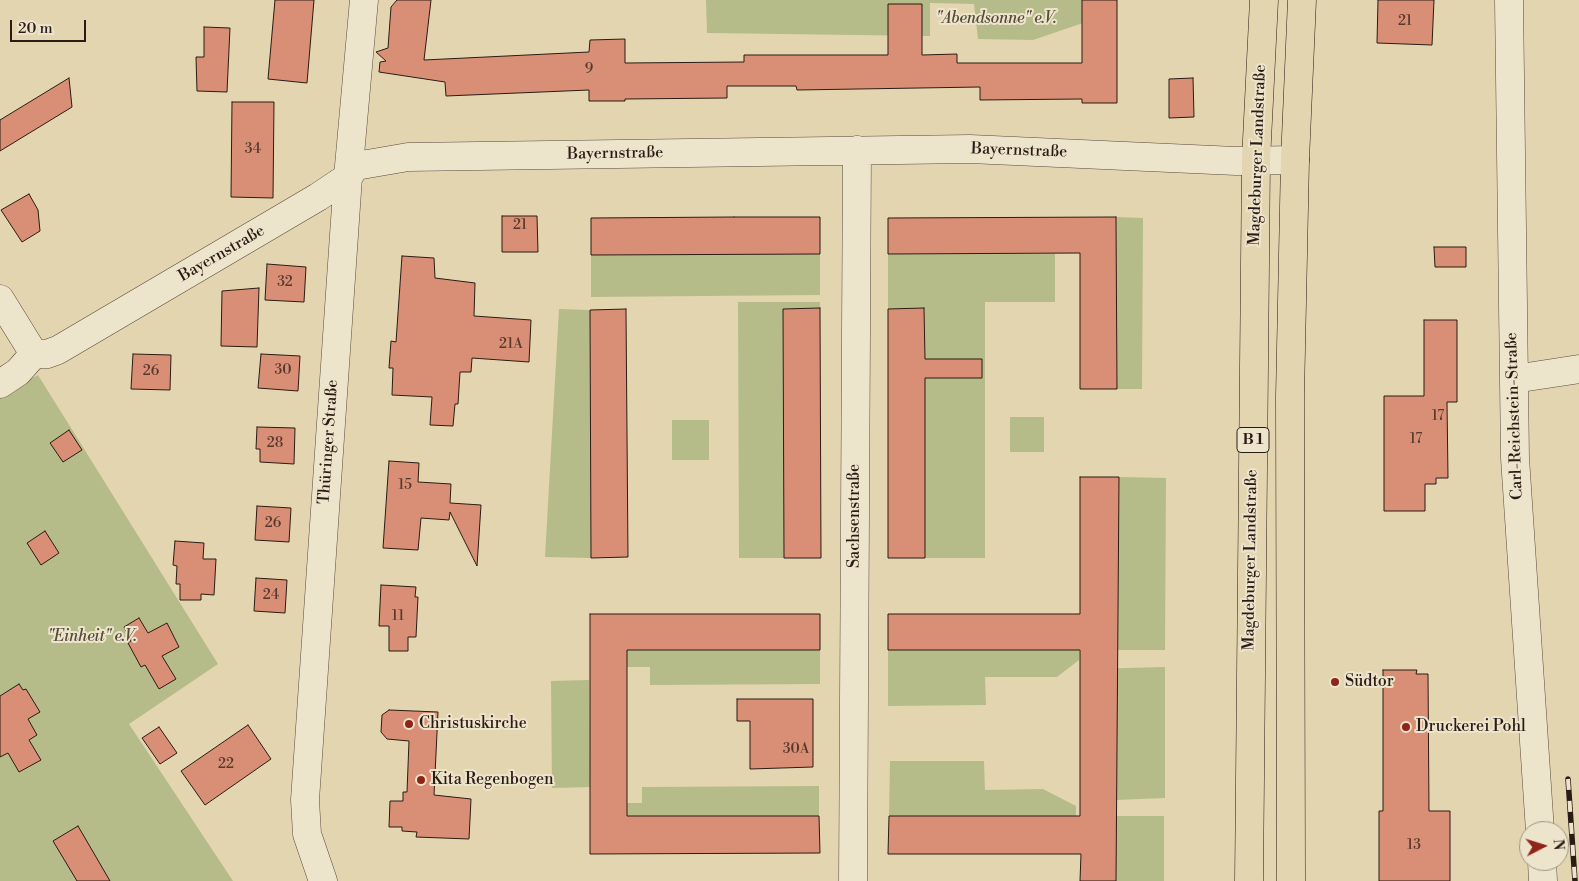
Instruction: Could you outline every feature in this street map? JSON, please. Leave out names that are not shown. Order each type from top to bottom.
[{"type":"main road","name":"Magdeburger Landstraße","points":[[1249,881],[1256,160],[1264,0]]},
{"type":"main road","name":"B 1","points":[[1291,881],[1290,396],[1295,160],[1302,0]]},
{"type":"street","name":"Thüringer Straße","points":[[323,881],[307,834],[305,800],[348,177],[364,0]]},
{"type":"street","name":"Carl-Reichstein-Straße","points":[[1509,0],[1514,379],[1520,551],[1539,821]]},
{"type":"street","name":"Bayernstraße","points":[[34,354],[47,354],[58,350],[254,235],[348,177],[356,166],[408,157],[970,149],[1295,160]]},
{"type":"street","name":"Sachsenstraße","points":[[853,881],[857,150]]},
{"type":"street","points":[[0,300],[34,354],[18,372],[0,384]]},
{"type":"street","points":[[1514,379],[1579,368]]},
{"type":"green space","name":"\"Abendsonne\" e.V.","points":[[706,0],[1084,0],[1083,23],[1033,40],[978,39],[974,4],[930,3],[930,36],[707,33]]},
{"type":"green space","points":[[1116,217],[1143,218],[1142,389],[1117,389]]},
{"type":"green space","points":[[820,254],[820,295],[591,297],[591,255]]},
{"type":"green space","points":[[888,254],[1055,254],[1055,302],[985,302],[985,558],[925,558],[924,309],[888,309]]},
{"type":"green space","points":[[738,302],[820,302],[820,308],[783,309],[784,558],[739,558]]},
{"type":"green space","points":[[559,309],[590,310],[591,558],[545,557]]},
{"type":"green space","name":"\"Einheit\" e.V.","points":[[38,375],[218,664],[129,724],[233,881],[0,881],[0,395]]},
{"type":"green space","points":[[1010,417],[1044,417],[1044,452],[1010,452]]},
{"type":"green space","points":[[672,420],[709,420],[709,460],[672,460]]},
{"type":"green space","points":[[1119,477],[1166,478],[1165,650],[1118,650]]},
{"type":"green space","points":[[590,650],[820,650],[820,684],[650,685],[650,667],[590,667]]},
{"type":"green space","points":[[888,650],[1079,650],[1079,660],[1057,677],[985,677],[986,705],[888,706]]},
{"type":"green space","points":[[1165,667],[1165,798],[1092,801],[1080,787],[1117,788],[1117,680],[1087,669]]},
{"type":"green space","points":[[589,680],[590,787],[552,788],[551,681]]},
{"type":"green space","points":[[890,761],[984,761],[985,790],[1043,789],[1076,806],[1076,816],[889,816]]},
{"type":"green space","points":[[819,786],[819,816],[590,816],[590,803],[642,803],[642,787]]},
{"type":"green space","points":[[1116,816],[1164,816],[1164,881],[1116,881]]},
{"type":"building","points":[[275,0],[314,0],[307,83],[268,79]]},
{"type":"building","points":[[397,0],[431,0],[424,60],[589,52],[590,40],[625,39],[625,63],[744,62],[744,55],[888,55],[888,4],[922,4],[922,55],[957,54],[957,63],[1082,63],[1082,0],[1117,0],[1117,103],[1082,103],[1082,99],[980,100],[980,87],[797,90],[796,86],[727,86],[727,98],[625,99],[625,101],[589,101],[589,90],[446,96],[445,82],[379,72],[380,62],[386,61],[376,52],[388,48],[391,7]]},
{"type":"building","points":[[1378,0],[1434,0],[1432,45],[1377,43]]},
{"type":"building","points":[[204,27],[230,28],[227,92],[197,91],[196,57],[204,57]]},
{"type":"building","points":[[69,78],[72,107],[0,151],[0,120]]},
{"type":"building","points":[[1193,78],[1194,117],[1169,118],[1169,79]]},
{"type":"building","points":[[232,102],[274,102],[273,198],[231,197]]},
{"type":"building","points":[[29,194],[38,210],[40,231],[22,242],[1,210]]},
{"type":"building","points":[[502,216],[537,216],[538,252],[502,252]]},
{"type":"building","points":[[820,217],[820,254],[591,255],[591,218]]},
{"type":"building","points":[[1116,217],[1117,389],[1080,389],[1080,253],[888,254],[888,218]]},
{"type":"building","points":[[1434,247],[1466,247],[1466,267],[1435,267]]},
{"type":"building","points":[[402,256],[434,258],[435,278],[475,283],[474,316],[531,320],[529,362],[472,358],[471,372],[460,372],[458,404],[455,404],[453,426],[430,425],[432,397],[392,395],[393,368],[389,368],[391,341],[396,342]]},
{"type":"building","points":[[267,264],[306,267],[304,302],[265,300]]},
{"type":"building","points":[[259,288],[257,347],[221,346],[222,291]]},
{"type":"building","points":[[820,308],[821,558],[784,558],[783,309]]},
{"type":"building","points":[[924,308],[925,359],[982,359],[982,378],[925,378],[925,558],[888,558],[888,309]]},
{"type":"building","points":[[626,309],[628,557],[591,558],[590,310]]},
{"type":"building","points":[[1424,320],[1457,320],[1457,402],[1447,402],[1448,478],[1436,478],[1436,484],[1425,484],[1425,511],[1384,511],[1384,396],[1424,396]]},
{"type":"building","points":[[133,354],[171,355],[170,390],[131,389]]},
{"type":"building","points":[[261,354],[300,356],[298,391],[258,388]]},
{"type":"building","points":[[257,427],[295,428],[294,464],[260,462],[260,449],[256,449]]},
{"type":"building","points":[[69,430],[82,450],[63,462],[50,443]]},
{"type":"building","points":[[389,461],[419,463],[418,482],[451,484],[450,503],[481,505],[477,566],[450,512],[449,520],[421,518],[418,550],[383,548]]},
{"type":"building","points":[[1080,477],[1119,477],[1116,881],[1080,881],[1081,854],[888,854],[889,816],[1080,816],[1080,650],[888,650],[888,614],[1080,614]]},
{"type":"building","points":[[257,506],[291,508],[289,542],[255,540]]},
{"type":"building","points":[[45,531],[59,553],[41,565],[27,543]]},
{"type":"building","points":[[175,541],[204,543],[203,559],[216,559],[214,595],[201,594],[201,600],[180,600],[180,584],[176,584],[177,566],[173,565]]},
{"type":"building","points":[[256,578],[287,580],[285,613],[254,611]]},
{"type":"building","points":[[381,585],[416,587],[415,597],[418,597],[416,637],[408,637],[408,651],[389,651],[389,626],[379,626]]},
{"type":"building","points":[[590,614],[820,614],[820,650],[627,650],[627,816],[819,816],[820,853],[590,854]]},
{"type":"building","points":[[139,618],[148,633],[167,623],[179,647],[162,656],[176,679],[159,689],[145,665],[141,667],[128,643],[131,641],[124,627]]},
{"type":"building","points":[[1383,670],[1417,670],[1416,674],[1428,674],[1429,811],[1450,811],[1450,881],[1379,881],[1379,811],[1383,811]]},
{"type":"building","points":[[19,684],[23,690],[26,689],[40,712],[28,719],[37,735],[29,740],[41,760],[19,772],[8,753],[0,757],[0,696]]},
{"type":"building","points":[[737,699],[813,699],[813,767],[750,769],[750,721],[737,721]]},
{"type":"building","points":[[389,710],[438,712],[434,795],[471,799],[469,839],[416,837],[417,832],[402,831],[402,827],[389,827],[390,801],[403,801],[403,792],[407,792],[409,741],[387,739],[381,732],[382,715]]},
{"type":"building","points":[[248,725],[271,759],[205,805],[181,771]]},
{"type":"building","points":[[159,727],[177,753],[160,764],[142,738]]},
{"type":"building","points":[[78,826],[110,881],[77,881],[53,841]]},
{"type":"railway","points":[[1568,779],[1575,881]]},
{"type":"place","name":"Südtor","points":[[1335,682]]},
{"type":"place","name":"Christuskirche","points":[[409,724]]},
{"type":"place","name":"Druckerei Pohl","points":[[1406,727]]},
{"type":"place","name":"Kita Regenbogen","points":[[421,780]]}]
